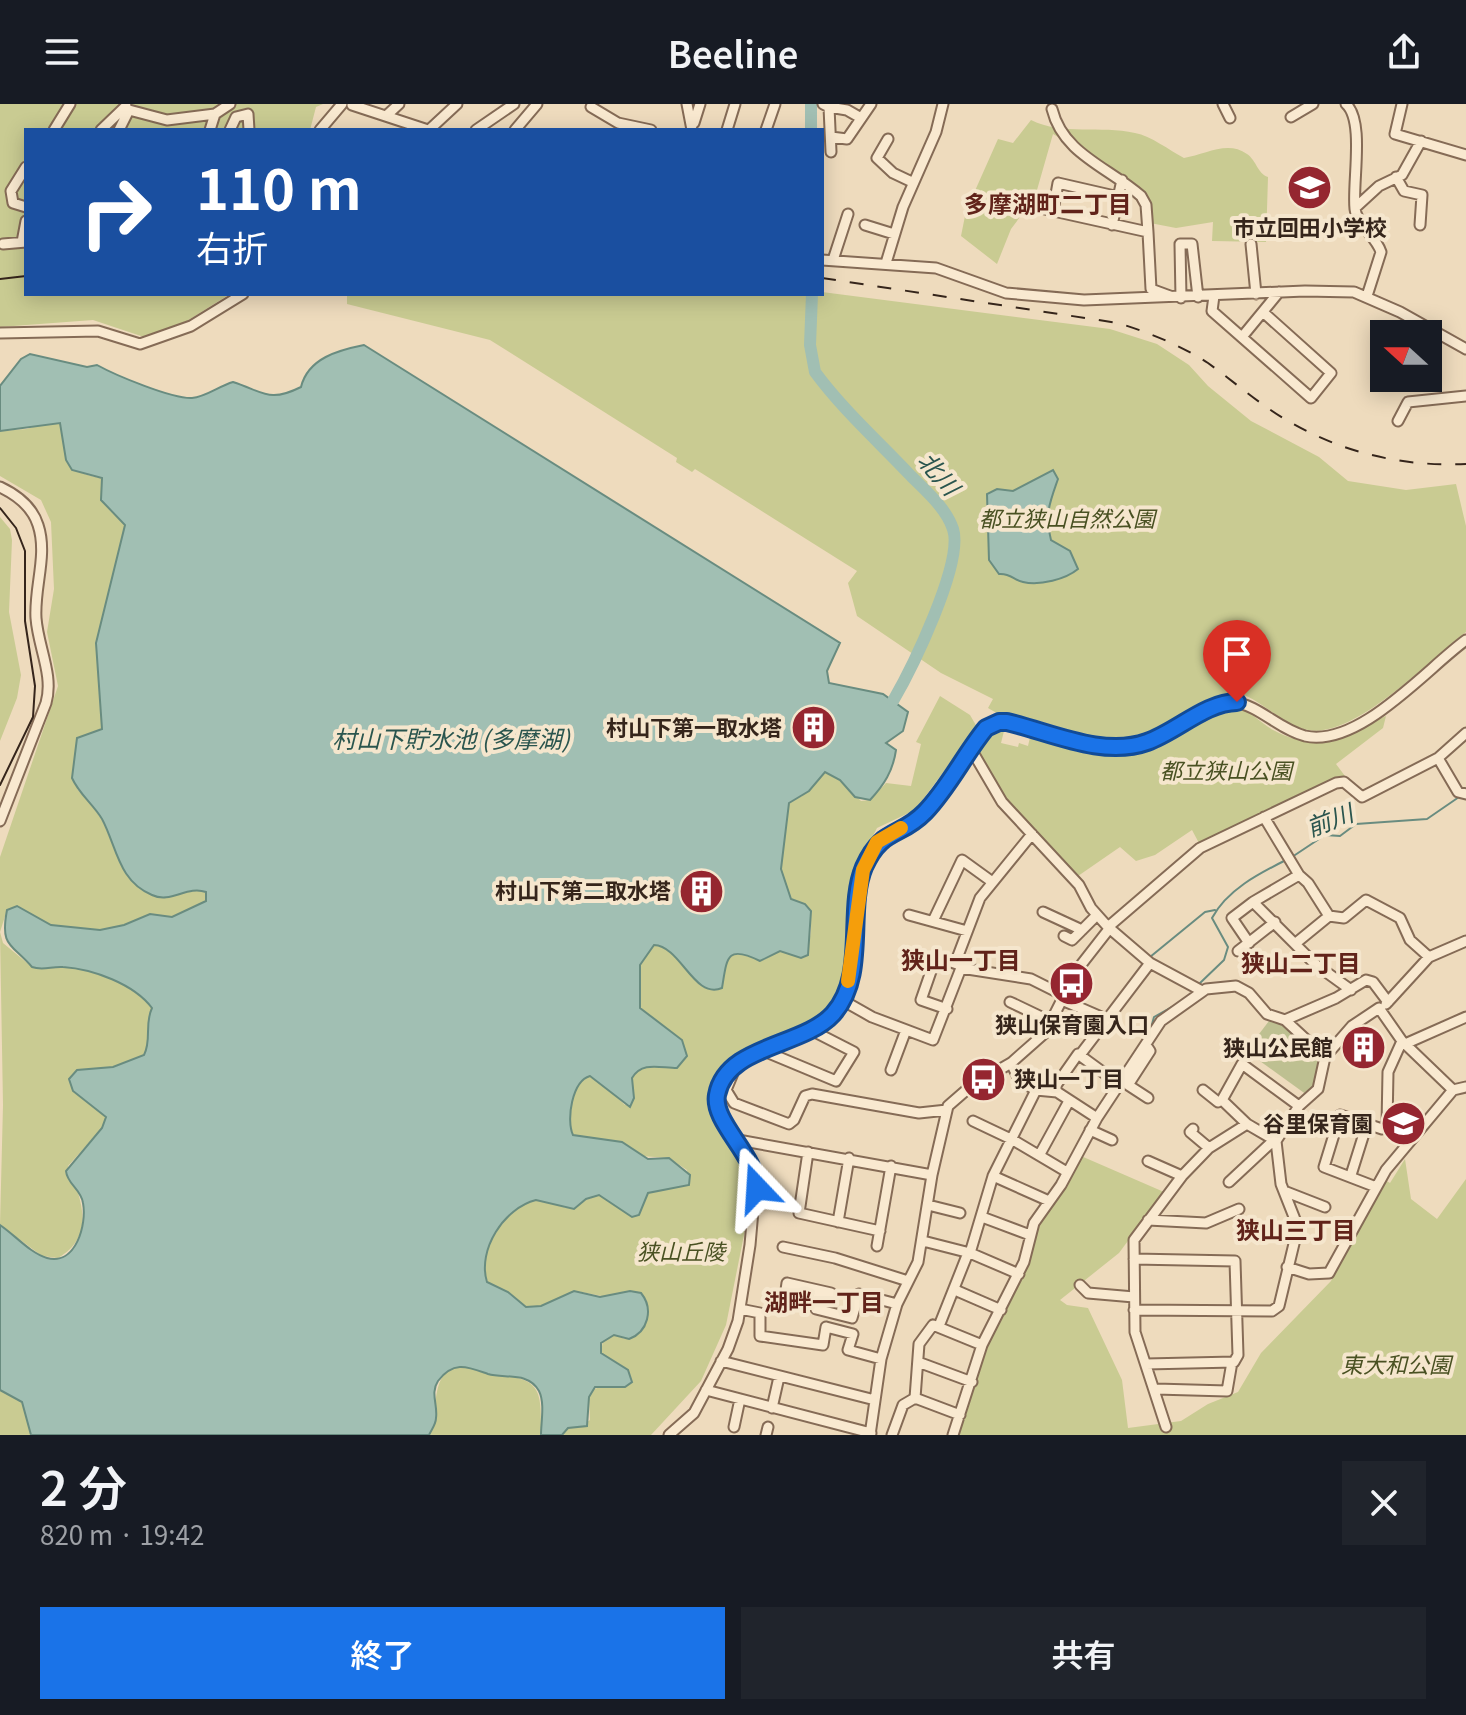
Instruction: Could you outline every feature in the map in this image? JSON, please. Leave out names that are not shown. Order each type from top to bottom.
[{"type":"street","points":[[55,128],[70,104]]},
{"type":"street","points":[[322,128],[342,104]]},
{"type":"street","points":[[386,116],[399,104]]},
{"type":"street","points":[[430,128],[457,104]]},
{"type":"street","points":[[479,128],[514,104]]},
{"type":"street","points":[[517,128],[537,104]]},
{"type":"street","points":[[687,104],[692,128]]},
{"type":"street","points":[[692,128],[700,104]]},
{"type":"street","points":[[728,128],[735,104]]},
{"type":"street","points":[[767,128],[775,104]]},
{"type":"street","points":[[831,137],[847,139],[871,104]]},
{"type":"street","points":[[886,263],[912,182],[936,132],[943,104]]},
{"type":"street","points":[[1223,104],[1230,118]]},
{"type":"street","points":[[1291,117],[1313,104]]},
{"type":"street","points":[[1346,104],[1352,110],[1355,128],[1355,208],[1381,252],[1367,296]]},
{"type":"street","points":[[1402,104],[1394,132],[1466,155]]},
{"type":"street","points":[[352,105],[422,128]]},
{"type":"street","points":[[128,106],[155,119],[215,114],[228,106],[236,117]]},
{"type":"street","points":[[103,128],[128,106]]},
{"type":"street","points":[[120,128],[128,106]]},
{"type":"street","points":[[831,152],[826,106],[847,110],[861,118]]},
{"type":"street","points":[[591,107],[618,123],[642,128]]},
{"type":"street","points":[[1052,109],[1056,128],[1068,144],[1122,180],[1146,205],[1151,289],[1176,298]]},
{"type":"street","points":[[211,128],[215,114]]},
{"type":"street","points":[[236,117],[248,114],[249,128]]},
{"type":"street","points":[[231,128],[236,117]]},
{"type":"street","points":[[155,119],[158,128]]},
{"type":"street","points":[[888,139],[877,158],[893,173],[912,182]]},
{"type":"street","points":[[1355,208],[1379,186],[1402,175],[1421,141]]},
{"type":"street","points":[[24,170],[11,191],[13,203],[24,205]]},
{"type":"street","points":[[1396,177],[1404,191],[1422,195],[1420,225]]},
{"type":"street","points":[[1112,225],[1122,180]]},
{"type":"street","points":[[1053,211],[1058,183],[1119,197]]},
{"type":"street","points":[[1031,206],[1148,232]]},
{"type":"street","points":[[833,260],[848,214]]},
{"type":"street","points":[[865,225],[894,234]]},
{"type":"street","points":[[3,244],[24,242]]},
{"type":"street","points":[[1176,298],[1180,244],[1192,244],[1198,297]]},
{"type":"street","points":[[1251,244],[1256,294]]},
{"type":"street","points":[[824,260],[886,263],[949,271],[1018,295],[1084,300],[1323,290],[1367,296],[1466,349]]},
{"type":"street","points":[[1242,337],[1279,292]]},
{"type":"street","points":[[0,333],[98,331],[140,344],[191,326],[240,296]]},
{"type":"street","points":[[1214,296],[1212,311],[1311,398],[1331,373],[1264,313]]},
{"type":"street","points":[[1398,421],[1408,402],[1466,396]]},
{"type":"street","points":[[0,487],[25,503],[39,530],[42,551],[36,618],[49,686],[46,703],[0,821]]},
{"type":"street","points":[[669,1435],[690,1418],[706,1390],[733,1337],[740,1309],[757,1188],[754,1170],[719,1113],[716,1100],[724,1079],[737,1064],[832,1015],[842,1000],[852,970],[861,875],[866,863],[881,837],[923,814],[986,728],[999,722],[1096,745],[1135,746],[1233,702],[1247,705],[1294,732],[1327,736],[1384,711],[1466,640]]},
{"type":"street","points":[[706,1390],[871,1434],[881,1359],[897,1304],[917,1267],[932,1175],[947,1110],[971,1086],[1011,1063],[1031,1047],[1052,1022],[1077,970],[1108,928],[1200,848],[1336,783],[1344,782],[1362,797],[1438,758],[1466,733]]},
{"type":"street","points":[[971,749],[1002,802],[1079,885],[1108,928],[1148,961],[1197,989],[1236,986],[1249,993],[1267,1014],[1285,1020],[1325,1057]]},
{"type":"street","points":[[1438,758],[1462,793]]},
{"type":"street","points":[[1264,817],[1299,875],[1308,883],[1329,916]]},
{"type":"street","points":[[842,1000],[906,1030],[936,1040],[967,931],[991,881],[1032,834]]},
{"type":"street","points":[[933,921],[962,860],[991,881]]},
{"type":"street","points":[[1249,943],[1232,918],[1299,875]]},
{"type":"street","points":[[1296,943],[1329,916],[1344,918],[1366,900],[1400,918],[1410,940],[1429,957]]},
{"type":"street","points":[[1253,902],[1315,964],[1351,990]]},
{"type":"street","points":[[1043,912],[1082,930]]},
{"type":"street","points":[[909,915],[967,931]]},
{"type":"street","points":[[1064,936],[1072,940],[1097,915]]},
{"type":"street","points":[[1238,951],[1275,922]]},
{"type":"street","points":[[1229,1182],[1275,1140],[1299,1106],[1318,1089],[1325,1057],[1352,1026],[1388,1002],[1429,957],[1466,941]]},
{"type":"street","points":[[947,1009],[921,1000],[936,957],[959,966],[1031,979],[1105,1018]]},
{"type":"street","points":[[1052,1091],[1148,961]]},
{"type":"street","points":[[1285,1020],[1370,980],[1388,1002]]},
{"type":"street","points":[[953,1435],[982,1345],[1019,1274],[1030,1235],[1097,1118],[1161,1021],[1197,989]]},
{"type":"street","points":[[1010,1002],[1052,1022]]},
{"type":"street","points":[[1379,1008],[1404,1042],[1453,1090]]},
{"type":"street","points":[[1376,1187],[1324,1167],[1340,1115],[1382,1129],[1387,1125],[1388,1072],[1404,1042],[1466,1017]]},
{"type":"street","points":[[764,1051],[836,1081],[854,1052],[809,1029]]},
{"type":"street","points":[[891,1070],[906,1030]]},
{"type":"street","points":[[1147,1045],[1150,1051],[1128,1085],[1148,1098]]},
{"type":"street","points":[[1080,1055],[1119,1084]]},
{"type":"street","points":[[1011,1063],[1020,1081],[1036,1090],[1052,1091],[1097,1118]]},
{"type":"street","points":[[737,1064],[726,1090],[734,1103],[784,1123],[794,1120],[805,1096],[812,1094],[919,1113],[947,1110]]},
{"type":"street","points":[[1203,1090],[1218,1102],[1222,1100],[1242,1064],[1299,1106]]},
{"type":"street","points":[[1287,1267],[1309,1274],[1329,1273],[1376,1187],[1432,1112],[1453,1090],[1466,1087]]},
{"type":"street","points":[[939,1326],[982,1217],[993,1176],[1036,1090]]},
{"type":"street","points":[[1222,1100],[1247,1124],[1275,1140]]},
{"type":"street","points":[[1040,1154],[1069,1101]]},
{"type":"street","points":[[973,1121],[1040,1154],[1067,1172]]},
{"type":"street","points":[[1166,1427],[1156,1389],[1137,1340],[1134,1240],[1182,1176],[1209,1148],[1247,1124]]},
{"type":"street","points":[[1351,1175],[1367,1124]]},
{"type":"street","points":[[1193,1129],[1190,1132],[1209,1148]]},
{"type":"street","points":[[1090,1130],[1112,1140]]},
{"type":"street","points":[[738,1140],[932,1175]]},
{"type":"street","points":[[1134,1310],[1272,1311],[1279,1306],[1298,1227],[1284,1191],[1275,1140]]},
{"type":"street","points":[[808,1152],[799,1213],[880,1231]]},
{"type":"street","points":[[838,1222],[849,1158]]},
{"type":"street","points":[[1148,1161],[1182,1176]]},
{"type":"street","points":[[877,1246],[891,1166]]},
{"type":"street","points":[[993,1176],[1049,1201]]},
{"type":"street","points":[[1284,1191],[1325,1207]]},
{"type":"street","points":[[928,1205],[960,1213]]},
{"type":"street","points":[[1148,1220],[1206,1223],[1239,1209]]},
{"type":"street","points":[[982,1217],[1030,1235]]},
{"type":"street","points":[[923,1241],[969,1253],[1019,1274]]},
{"type":"street","points":[[783,1247],[835,1258],[908,1281]]},
{"type":"street","points":[[1134,1259],[1235,1261],[1238,1355],[1232,1362],[1227,1391],[1156,1389]]},
{"type":"street","points":[[784,1304],[787,1283],[831,1293]]},
{"type":"street","points":[[1080,1285],[1088,1293],[1134,1297]]},
{"type":"street","points":[[955,1290],[1001,1310]]},
{"type":"street","points":[[819,1291],[816,1309],[852,1318],[859,1294],[897,1304]]},
{"type":"street","points":[[740,1309],[760,1313],[760,1336],[823,1345],[826,1327],[853,1334],[848,1350],[881,1359]]},
{"type":"street","points":[[915,1398],[919,1344],[933,1325],[982,1345]]},
{"type":"street","points":[[721,1361],[875,1400]]},
{"type":"street","points":[[918,1362],[972,1382]]},
{"type":"street","points":[[1146,1364],[1232,1362]]},
{"type":"street","points":[[772,1408],[779,1377]]},
{"type":"street","points":[[915,1398],[960,1415]]},
{"type":"street","points":[[905,1435],[892,1433],[903,1405],[915,1398]]},
{"type":"street","points":[[734,1427],[740,1399]]},
{"type":"street","points":[[825,1435],[828,1422]]},
{"type":"green space","points":[[0,104],[323,104],[316,107],[311,128],[24,128],[24,296],[227,296],[187,321],[144,337],[93,320],[0,327]]},
{"type":"green space","points":[[1031,120],[1056,128],[1135,133],[1184,158],[1224,148],[1247,154],[1261,173],[1268,177],[1266,242],[1212,241],[1213,222],[1176,228],[1150,223],[1143,194],[1106,165],[1053,134],[1035,197],[1011,229],[997,264],[961,236],[966,211],[998,139],[1013,143]]},
{"type":"green space","name":"都立狭山自然公園","points":[[824,292],[1110,329],[1157,344],[1189,365],[1208,386],[1251,421],[1319,457],[1348,481],[1406,490],[1456,484],[1466,526],[1466,632],[1369,710],[1327,729],[1298,727],[1245,695],[1238,694],[1212,700],[1159,729],[1132,739],[1098,738],[1033,719],[1000,715],[988,708],[993,699],[941,673],[857,616],[848,583],[857,571],[695,469],[692,472],[676,462],[677,458],[490,340],[347,304],[347,296],[824,296]]},
{"type":"green space","points":[[49,422],[60,423],[73,466],[102,478],[101,500],[125,525],[96,643],[102,729],[77,789],[99,815],[125,872],[141,889],[159,897],[199,890],[206,892],[206,901],[172,917],[150,914],[124,925],[100,930],[51,925],[17,906],[7,910],[0,932],[0,857],[58,686],[47,632],[54,589],[51,522],[41,500],[0,476],[0,431],[27,429]]},
{"type":"green space","points":[[0,517],[10,529],[12,540],[9,612],[21,675],[17,698],[0,741]]},
{"type":"green space","name":"狭山丘陵","points":[[940,696],[970,715],[977,727],[915,810],[877,828],[857,868],[847,963],[833,1004],[819,1017],[734,1059],[719,1073],[711,1089],[714,1116],[747,1171],[750,1205],[726,1325],[701,1381],[651,1435],[562,1435],[568,1428],[578,1428],[590,1420],[589,1397],[592,1390],[605,1385],[623,1366],[601,1353],[603,1340],[615,1335],[625,1339],[639,1334],[649,1312],[641,1293],[630,1291],[607,1297],[576,1291],[541,1306],[527,1307],[508,1292],[490,1285],[485,1274],[485,1261],[494,1234],[513,1212],[535,1200],[566,1208],[599,1195],[632,1217],[639,1215],[648,1193],[689,1185],[687,1170],[669,1158],[641,1156],[622,1142],[573,1135],[571,1128],[572,1102],[584,1079],[590,1076],[602,1083],[625,1105],[634,1098],[632,1078],[636,1073],[650,1067],[674,1068],[687,1056],[682,1040],[640,1008],[640,965],[654,945],[671,950],[700,983],[722,987],[726,963],[734,953],[764,960],[780,951],[804,958],[810,937],[810,917],[805,904],[791,899],[781,869],[789,803],[802,796],[825,772],[840,780],[861,801],[870,800],[886,783],[911,786],[921,744],[916,742]]},
{"type":"green space","name":"都立狭山公園","points":[[1235,708],[1273,730],[1304,741],[1331,739],[1386,716],[1383,728],[1336,764],[1345,776],[1200,845],[1192,830],[1155,855],[1136,861],[1120,847],[1078,876],[1004,801],[978,749],[993,730],[1005,727],[1001,743],[1018,747],[1019,743],[1028,746],[1031,733],[1091,747],[1131,749],[1169,737],[1223,709]]},
{"type":"green space","points":[[0,932],[3,943],[32,967],[63,967],[100,975],[124,985],[152,1008],[144,1055],[113,1067],[77,1070],[69,1079],[73,1091],[106,1117],[102,1128],[68,1166],[81,1204],[82,1228],[70,1249],[58,1258],[42,1256],[0,1225],[3,1105]]},
{"type":"green space","points":[[1269,1021],[1281,1024],[1322,1059],[1315,1087],[1307,1095],[1246,1051]]},
{"type":"green space","name":"東大和公園","points":[[1081,1156],[1164,1192],[1119,1253],[1060,1300],[1067,1305],[1088,1308],[1122,1380],[1128,1428],[1181,1421],[1208,1404],[1238,1392],[1261,1353],[1331,1281],[1385,1180],[1390,1183],[1405,1159],[1411,1199],[1437,1219],[1466,1179],[1466,1435],[957,1435],[986,1347],[1037,1226],[1065,1187]]},
{"type":"green space","points":[[469,1365],[490,1374],[530,1383],[539,1397],[541,1435],[429,1435],[441,1380],[455,1367]]},
{"type":"green space","points":[[0,1390],[22,1402],[31,1435],[0,1435]]},
{"type":"water","name":"村山下貯水池 (多摩湖)","points":[[364,345],[840,643],[827,671],[829,683],[883,694],[908,712],[903,731],[886,743],[896,750],[893,765],[870,800],[855,797],[840,780],[825,772],[809,791],[789,803],[781,869],[791,899],[805,904],[811,911],[808,955],[801,958],[780,951],[760,961],[734,954],[727,962],[722,988],[712,990],[695,980],[672,954],[654,945],[640,965],[640,1008],[682,1040],[687,1056],[677,1068],[646,1067],[636,1073],[632,1078],[634,1098],[630,1107],[590,1076],[584,1079],[575,1093],[570,1120],[573,1135],[622,1142],[648,1159],[669,1158],[690,1175],[689,1185],[648,1193],[639,1215],[632,1217],[599,1195],[586,1199],[574,1209],[536,1200],[513,1212],[490,1244],[486,1257],[487,1282],[508,1292],[526,1307],[541,1306],[574,1291],[600,1297],[630,1291],[641,1293],[645,1299],[647,1319],[636,1336],[629,1339],[614,1335],[601,1343],[601,1353],[628,1370],[632,1382],[625,1387],[595,1387],[589,1397],[587,1426],[568,1428],[562,1435],[541,1435],[542,1401],[534,1385],[522,1378],[462,1367],[450,1370],[438,1381],[434,1395],[436,1420],[429,1435],[31,1435],[22,1402],[0,1390],[0,1225],[41,1256],[57,1259],[72,1250],[81,1232],[84,1212],[82,1198],[66,1171],[102,1128],[106,1117],[73,1091],[69,1079],[77,1070],[113,1067],[144,1055],[152,1008],[124,985],[100,975],[63,967],[32,967],[6,938],[7,910],[17,906],[51,925],[100,930],[124,925],[150,914],[172,917],[206,901],[206,892],[199,890],[159,897],[141,889],[125,872],[102,819],[72,778],[77,738],[102,729],[96,643],[125,525],[101,500],[102,478],[72,470],[66,460],[60,423],[0,431],[0,386],[21,359],[30,354],[87,367],[97,365],[171,395],[202,396],[233,382],[274,395],[301,387],[310,369],[326,357]]},
{"type":"water","points":[[1053,470],[1058,479],[1048,516],[1051,540],[1070,551],[1078,569],[1060,579],[1037,583],[999,574],[989,560],[987,494],[997,489],[1013,491]]},
{"type":"waterway","name":"北川","points":[[811,104],[811,128]]},
{"type":"waterway","name":"北川","points":[[812,296],[810,345],[815,372],[849,413],[935,500],[953,529],[951,566],[944,590],[912,666],[893,701]]},
{"type":"waterway","name":"前川","points":[[1292,857],[1325,835],[1340,836],[1356,824],[1427,819],[1459,797]]},
{"type":"waterway","name":"前川","points":[[1199,984],[1224,960],[1228,947],[1212,918],[1218,908],[1244,884],[1286,860]]},
{"type":"waterway","name":"前川","points":[[1150,957],[1205,912],[1215,910]]},
{"type":"waterway","name":"前川","points":[[1151,1028],[1154,1017],[1177,1004]]},
{"type":"waterway","name":"前川","points":[[1125,1068],[1143,1040]]},
{"type":"tram line","points":[[0,279],[24,276]]},
{"type":"tram line","points":[[0,508],[16,528],[25,551],[25,621],[35,686],[33,717],[0,785]]},
{"type":"railway","points":[[824,278],[1118,323],[1164,340],[1208,363],[1273,412],[1326,440],[1394,460],[1466,464]]},
{"type":"slow traffic","points":[[848,981],[852,970],[861,875],[881,837],[901,828]]},
{"type":"place","name":"市立回田小学校","points":[[1310,187]]},
{"type":"place","name":"村山下第一取水塔","points":[[813,728]]},
{"type":"place","name":"村山下第二取水塔","points":[[702,891]]},
{"type":"place","name":"狭山保育園入口","points":[[1072,984]]},
{"type":"place","name":"狭山公民館","points":[[1364,1048]]},
{"type":"place","name":"狭山一丁目","points":[[983,1079]]},
{"type":"place","name":"谷里保育園","points":[[1404,1124]]},
{"type":"district","name":"多摩湖町二丁目","points":[[1048,205]]},
{"type":"district","name":"狭山一丁目","points":[[961,961]]},
{"type":"district","name":"狭山二丁目","points":[[1301,964]]},
{"type":"district","name":"狭山三丁目","points":[[1296,1231]]},
{"type":"district","name":"湖畔一丁目","points":[[824,1303]]},
{"type":"route","points":[[757,1188],[751,1164],[717,1109],[719,1088],[737,1064],[823,1022],[837,1009],[852,970],[861,875],[872,851],[881,837],[909,825],[923,814],[986,728],[1007,722],[1096,745],[1126,747],[1145,743],[1223,704],[1237,702]]}]
